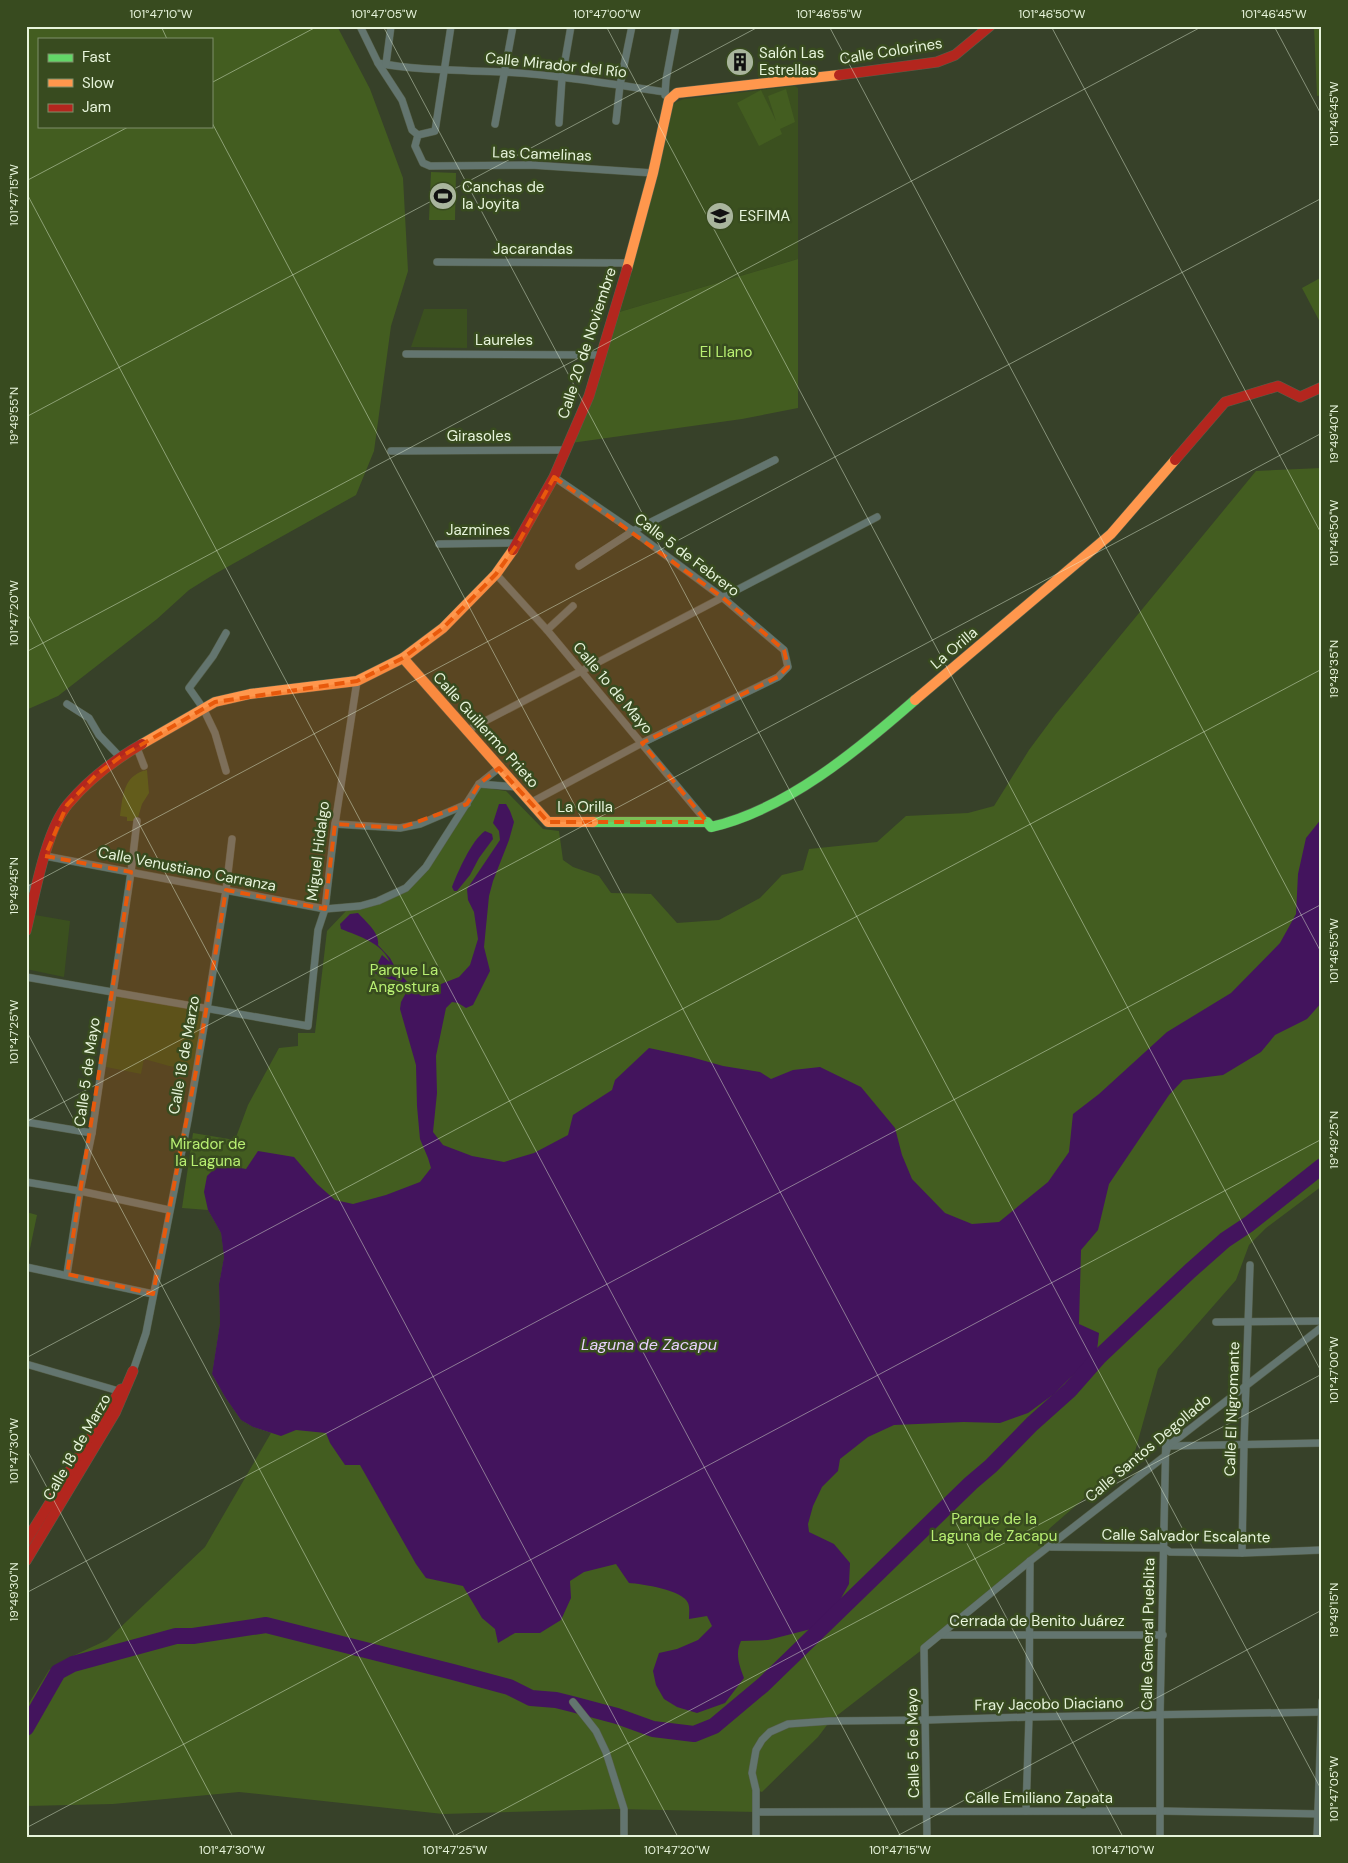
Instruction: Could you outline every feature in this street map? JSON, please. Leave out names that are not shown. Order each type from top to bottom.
[{"type":"street","points":[[360,26],[378,63],[402,100],[412,130],[418,135],[435,131],[451,26]]},
{"type":"street","points":[[386,64],[391,26]]},
{"type":"street","points":[[495,124],[512,26]]},
{"type":"street","points":[[559,123],[562,78],[571,26]]},
{"type":"street","points":[[616,121],[620,85],[632,26]]},
{"type":"street","points":[[670,95],[666,80],[676,26]]},
{"type":"street","name":"Calle Colorines","points":[[670,95],[869,72],[937,62],[955,55],[990,26]]},
{"type":"street","name":"Calle Mirador del Río","points":[[378,63],[444,70],[505,72],[562,78],[620,85],[670,95]]},
{"type":"street","points":[[666,80],[670,95]]},
{"type":"street","name":"Calle 20 de Noviembre","points":[[26,931],[31,889],[45,856],[54,826],[67,805],[96,776],[120,757],[215,702],[250,694],[357,681],[403,658],[443,628],[496,574],[518,543],[554,478],[589,396],[629,263],[653,173],[670,95]]},
{"type":"street","name":"Las Camelinas","points":[[418,135],[415,146],[424,163],[430,166],[530,165],[653,173]]},
{"type":"street","name":"Jacarandas","points":[[437,262],[629,263]]},
{"type":"street","name":"Laureles","points":[[406,354],[602,354]]},
{"type":"street","name":"La Orilla","points":[[548,822],[707,822],[711,827],[733,822],[811,782],[897,716],[1111,534],[1225,402],[1278,386],[1300,396],[1322,387]]},
{"type":"street","name":"Girasoles","points":[[391,451],[567,450]]},
{"type":"street","points":[[580,566],[633,531],[775,460]]},
{"type":"street","name":"Calle 5 de Febrero","points":[[554,478],[633,531],[722,597],[784,650],[788,667],[778,678],[642,743]]},
{"type":"street","points":[[466,731],[877,517]]},
{"type":"street","name":"Jazmines","points":[[439,544],[518,543]]},
{"type":"street","name":"Calle 1o de Mayo","points":[[496,574],[547,630],[580,672],[707,822]]},
{"type":"street","points":[[547,630],[573,606]]},
{"type":"street","points":[[226,633],[213,656],[189,688],[203,708],[216,733],[226,771]]},
{"type":"street","name":"Calle Guillermo Prieto","points":[[403,658],[548,822]]},
{"type":"street","name":"Miguel Hidalgo","points":[[207,1010],[308,1026],[318,930],[325,909],[335,824],[357,681]]},
{"type":"street","points":[[67,704],[89,718],[99,735],[120,757]]},
{"type":"street","points":[[530,803],[642,743]]},
{"type":"street","points":[[137,748],[144,766]]},
{"type":"street","name":"Calle Venustiano Carranza","points":[[45,856],[325,909],[354,907],[378,901],[406,888],[426,867],[480,784],[499,768]]},
{"type":"street","points":[[480,784],[516,788]]},
{"type":"street","points":[[335,824],[400,828],[420,824],[467,804]]},
{"type":"street","name":"Calle 5 de Mayo","points":[[67,1274],[80,1191],[92,1133],[137,821]]},
{"type":"street","name":"Calle 18 de Marzo","points":[[26,1540],[122,1392],[134,1371],[146,1333],[207,1010],[232,839]]},
{"type":"street","points":[[26,977],[112,991],[207,1010]]},
{"type":"street","points":[[26,1122],[92,1133]]},
{"type":"street","points":[[26,1182],[170,1210]]},
{"type":"street","name":"Calle El Nigromante","points":[[1242,1553],[1250,1265]]},
{"type":"street","points":[[26,1266],[153,1294]]},
{"type":"street","points":[[1216,1322],[1322,1320]]},
{"type":"street","name":"Calle Santos Degollado","points":[[924,1648],[1030,1561],[1165,1456],[1168,1446],[1322,1327]]},
{"type":"street","points":[[26,1364],[122,1392]]},
{"type":"street","name":"Calle 18 de Marzo","points":[[26,1561],[110,1421],[122,1392]]},
{"type":"street","name":"Calle General Pueblita","points":[[1160,1837],[1160,1715],[1166,1433]]},
{"type":"street","points":[[1168,1446],[1322,1443]]},
{"type":"street","name":"Calle Salvador Escalante","points":[[1050,1546],[1164,1548],[1170,1552],[1242,1553],[1322,1550]]},
{"type":"street","points":[[1026,1811],[1030,1561]]},
{"type":"street","name":"Cerrada de Benito Juárez","points":[[941,1635],[1162,1635]]},
{"type":"street","name":"Calle 5 de Mayo","points":[[924,1648],[927,1837]]},
{"type":"street","points":[[573,1702],[596,1731],[606,1752],[624,1809],[624,1837]]},
{"type":"street","points":[[1317,1837],[1322,1702]]},
{"type":"street","name":"Fray Jacobo Diaciano","points":[[756,1837],[756,1790],[752,1773],[756,1750],[762,1740],[779,1727],[799,1722],[1322,1712]]},
{"type":"street","name":"Calle Emiliano Zapata","points":[[757,1812],[1160,1811],[1319,1814]]},
{"type":"highlighted area","points":[[554,477],[722,597],[784,650],[788,667],[778,677],[642,743],[707,822],[548,822],[499,768],[479,784],[467,804],[400,828],[335,824],[325,909],[226,890],[196,1071],[153,1294],[67,1274],[131,872],[45,856],[67,805],[96,775],[120,757],[215,702],[357,681],[403,658],[443,628],[496,574],[518,543]]},
{"type":"shaded area","name":"ESFIMA","points":[[795,86],[798,88],[798,259],[616,313],[672,106],[684,99]]},
{"type":"shaded area","points":[[424,309],[467,309],[467,348],[411,347]]},
{"type":"shaded area","points":[[35,915],[70,921],[64,977],[26,969],[26,950]]},
{"type":"shaded area","points":[[112,991],[207,1009],[196,1071],[144,1059],[141,1074],[101,1066]]},
{"type":"green space","points":[[26,26],[337,26],[370,89],[403,178],[408,271],[391,326],[374,451],[356,495],[189,590],[157,619],[58,696],[26,710]]},
{"type":"green space","points":[[1314,26],[1322,26],[1322,95],[1317,96]]},
{"type":"green space","points":[[786,89],[795,122],[780,129],[782,134],[759,146],[737,103],[761,90],[776,121],[768,96]]},
{"type":"green space","name":"Canchas de la Joyita","points":[[431,172],[456,173],[455,220],[429,220]]},
{"type":"green space","name":"El Llano","points":[[798,259],[798,408],[742,419],[571,443],[616,313]]},
{"type":"green space","points":[[1322,277],[1322,326],[1302,288]]},
{"type":"green space","points":[[1322,468],[1322,1186],[1266,1228],[1249,1245],[1236,1280],[1158,1369],[1134,1455],[1050,1528],[1041,1539],[1050,1547],[830,1721],[818,1737],[762,1792],[756,1790],[757,1812],[616,1809],[443,1814],[239,1792],[113,1804],[26,1806],[26,1708],[49,1670],[64,1660],[107,1640],[205,1547],[271,1433],[253,1427],[241,1420],[212,1374],[220,1323],[219,1284],[224,1257],[221,1233],[208,1210],[182,1208],[193,1133],[235,1140],[248,1105],[279,1048],[298,1046],[298,1033],[315,1033],[327,931],[346,911],[414,882],[478,787],[506,791],[543,829],[559,831],[563,860],[573,867],[599,876],[611,893],[651,894],[677,923],[719,920],[760,898],[782,875],[803,870],[809,849],[877,842],[906,816],[968,813],[994,806],[1029,750],[1055,715],[1256,471]]},
{"type":"green space","points":[[147,770],[149,793],[142,804],[137,821],[127,821],[127,817],[120,816],[126,787],[133,776]]},
{"type":"green space","points":[[26,1212],[37,1215],[28,1258],[26,1257]]},
{"type":"water","name":"Laguna de Zacapu","points":[[499,804],[506,804],[514,822],[489,896],[484,947],[490,971],[473,1005],[466,1008],[452,1002],[446,1008],[436,1056],[437,1093],[433,1132],[443,1145],[472,1156],[504,1162],[534,1153],[568,1135],[573,1115],[612,1090],[615,1080],[649,1048],[723,1066],[760,1072],[771,1079],[793,1070],[820,1067],[861,1087],[895,1128],[902,1155],[912,1179],[945,1213],[972,1224],[999,1222],[1048,1182],[1069,1152],[1073,1114],[1099,1094],[1167,1032],[1231,993],[1280,943],[1296,914],[1298,874],[1306,838],[1322,818],[1322,1002],[1307,1019],[1275,1035],[1261,1052],[1223,1075],[1183,1080],[1169,1095],[1109,1184],[1098,1230],[1081,1250],[1079,1324],[1099,1333],[1097,1351],[1054,1394],[1028,1413],[1000,1423],[964,1422],[894,1425],[868,1437],[840,1459],[838,1471],[822,1487],[813,1506],[808,1524],[809,1532],[834,1544],[850,1563],[849,1584],[835,1609],[811,1629],[768,1640],[741,1641],[738,1655],[744,1678],[725,1703],[697,1713],[677,1707],[664,1699],[656,1685],[653,1671],[659,1653],[677,1649],[698,1640],[712,1626],[707,1616],[689,1619],[689,1605],[685,1598],[662,1588],[629,1583],[616,1564],[584,1572],[570,1581],[571,1598],[561,1620],[540,1633],[515,1633],[498,1643],[495,1629],[482,1618],[463,1586],[426,1578],[416,1564],[360,1465],[345,1465],[330,1443],[326,1433],[296,1430],[281,1436],[253,1427],[241,1420],[212,1374],[220,1323],[219,1284],[224,1257],[221,1233],[208,1210],[204,1192],[207,1176],[216,1167],[230,1166],[246,1169],[258,1151],[294,1157],[317,1184],[335,1200],[353,1204],[386,1195],[420,1182],[431,1168],[420,1139],[416,1065],[400,1009],[401,1002],[408,989],[401,982],[382,977],[373,972],[382,955],[390,962],[386,955],[376,945],[341,929],[340,924],[350,914],[358,913],[375,932],[378,945],[390,958],[396,969],[417,993],[422,996],[434,995],[441,984],[459,977],[470,965],[478,939],[474,912],[468,900],[467,889],[500,840],[499,831],[493,823]]},
{"type":"water","points":[[485,831],[492,834],[493,839],[479,858],[470,875],[457,891],[454,891],[452,887],[466,857],[475,842]]},
{"type":"waterway","points":[[26,1728],[58,1672],[73,1664],[176,1636],[193,1636],[266,1625],[509,1687],[531,1698],[556,1700],[617,1716],[653,1729],[694,1734],[714,1726],[763,1685],[971,1483],[991,1466],[1032,1424],[1070,1390],[1099,1357],[1190,1271],[1225,1240],[1249,1224],[1322,1166]]},
{"type":"traffic: fast","points":[[593,822],[707,822],[711,827],[739,819],[793,793],[820,776],[870,739],[915,700]]},
{"type":"traffic: slow","points":[[627,269],[653,173],[669,100],[677,93],[839,75]]},
{"type":"traffic: slow","points":[[915,700],[1111,534],[1175,460]]},
{"type":"traffic: slow","points":[[142,744],[215,702],[250,694],[357,681],[403,658],[443,628],[496,574],[513,550]]},
{"type":"traffic: slow","points":[[403,658],[548,822],[593,822]]},
{"type":"traffic: jam","points":[[839,75],[937,62],[955,55],[990,26]]},
{"type":"traffic: jam","points":[[513,550],[554,477],[589,396],[627,269]]},
{"type":"traffic: jam","points":[[1175,460],[1225,402],[1278,386],[1300,397],[1322,387]]},
{"type":"traffic: jam","points":[[26,931],[47,847],[60,816],[68,804],[93,778],[142,744]]},
{"type":"traffic: jam","points":[[26,1561],[115,1413],[133,1371]]},
{"type":"traffic: jam","points":[[26,1541],[121,1389]]},
{"type":"place","name":"Salón Las Estrellas","points":[[740,62]]},
{"type":"place","name":"Canchas de la Joyita","points":[[443,196]]},
{"type":"place","name":"ESFIMA","points":[[720,216]]},
{"type":"park label","name":"Parque La Angostura","points":[[404,978]]},
{"type":"park label","name":"Mirador de la Laguna","points":[[208,1152]]},
{"type":"park label","name":"Parque de la Laguna de Zacapu","points":[[994,1528]]}]
